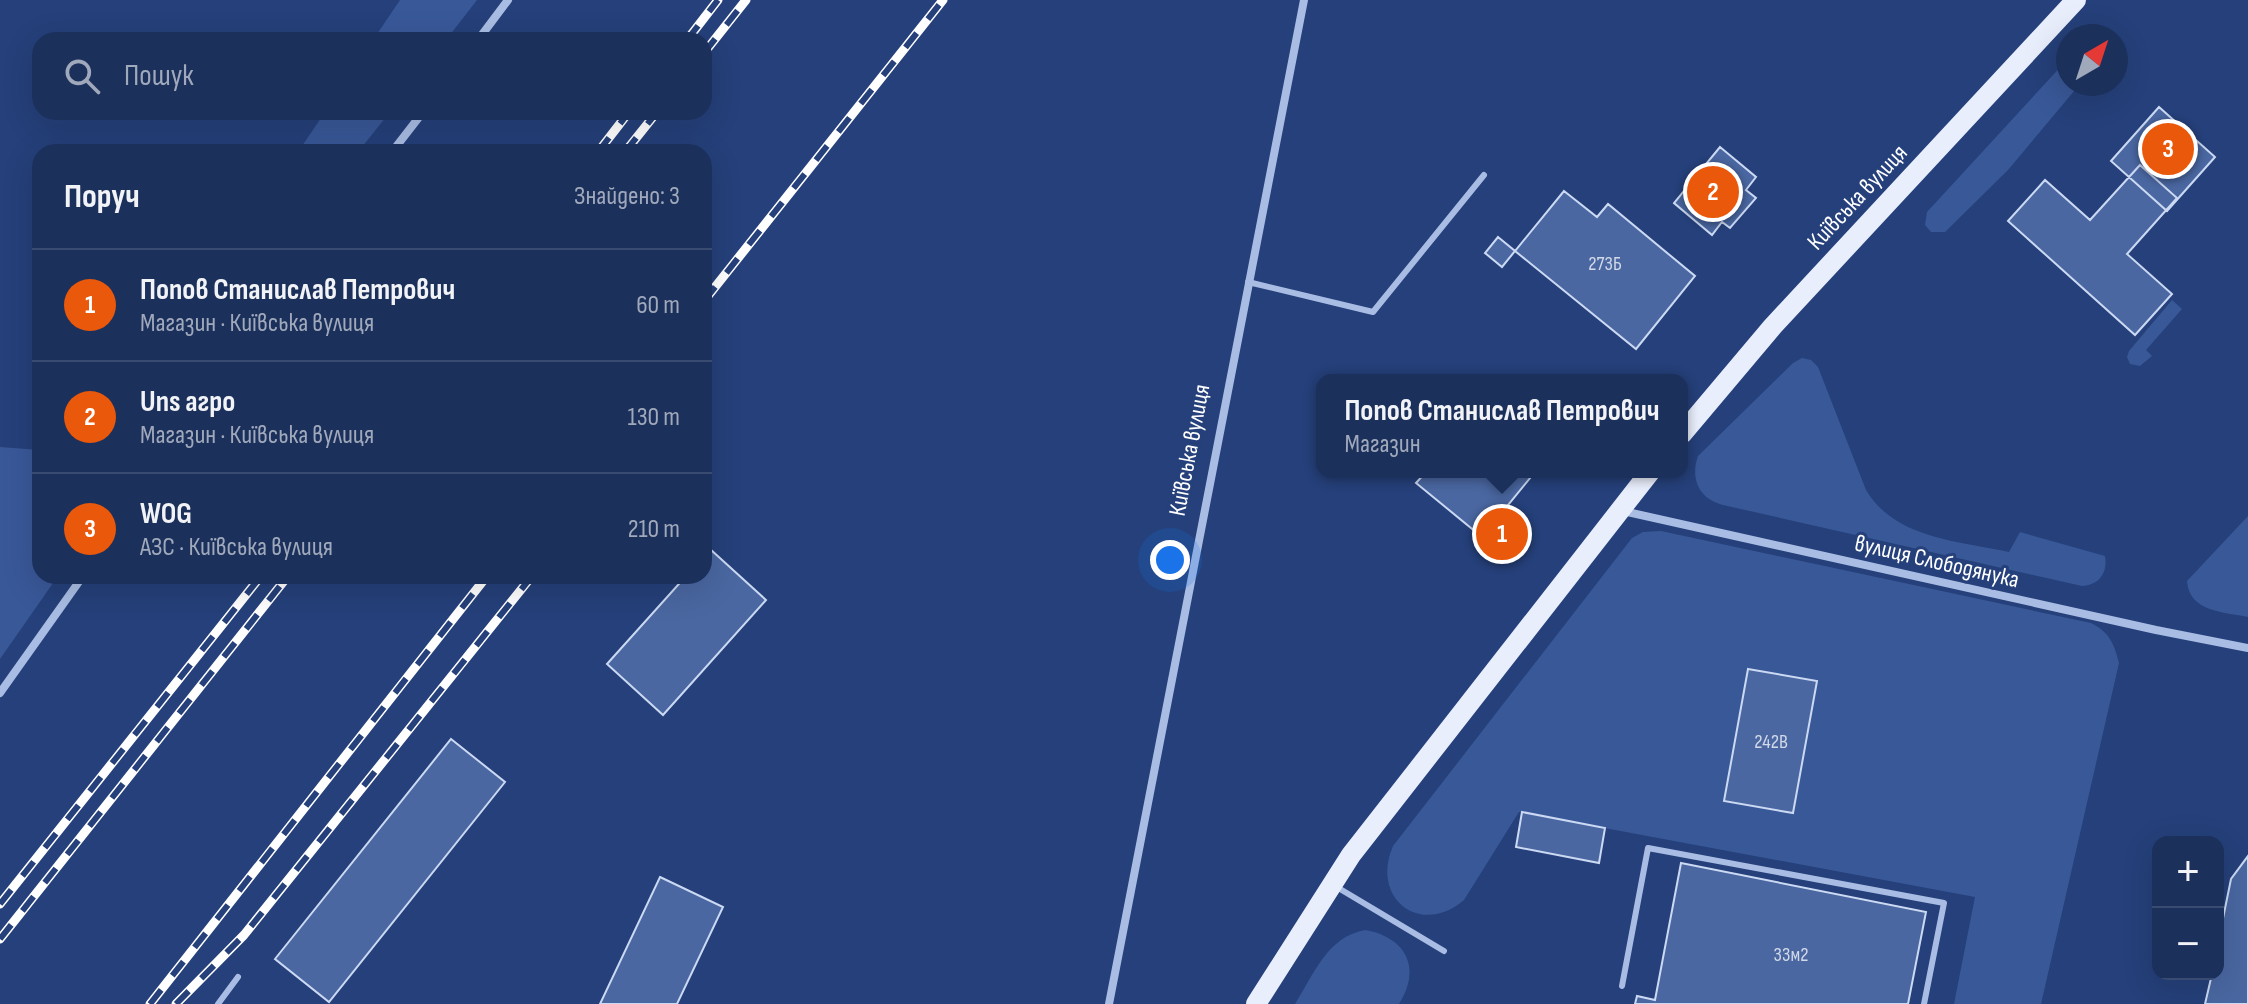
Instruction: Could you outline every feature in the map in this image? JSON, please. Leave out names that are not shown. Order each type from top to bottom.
[{"type":"main road","name":"Київська вулиця","points":[[1688,427],[1773,326],[2076,0]]},
{"type":"main road","points":[[1256,1004],[1351,855],[1645,478]]},
{"type":"street","points":[[484,32],[508,0]]},
{"type":"street","name":"Київська вулиця","points":[[1109,1004],[1304,0]]},
{"type":"street","points":[[398,144],[417,120]]},
{"type":"street","name":"вулиця Слободянука","points":[[1618,510],[2248,648]]},
{"type":"street","points":[[0,693],[77,584]]},
{"type":"lane","points":[[1248,282],[1373,312],[1484,175]]},
{"type":"lane","points":[[1622,986],[1648,848],[1944,903],[1924,1004]]},
{"type":"lane","points":[[1332,884],[1444,951]]},
{"type":"lane","points":[[218,1004],[238,977]]},
{"type":"shaded area","points":[[400,0],[477,0],[452,32],[378,32]]},
{"type":"shaded area","points":[[2056,72],[2056,96],[2070,96],[2008,170],[1945,232],[1931,232],[1925,225],[1927,212]]},
{"type":"shaded area","points":[[320,120],[384,120],[364,144],[303,144]]},
{"type":"shaded area","points":[[2172,300],[2182,309],[2146,350],[2152,356],[2140,366],[2130,364],[2127,357],[2129,351]]},
{"type":"shaded area","points":[[1802,358],[1811,360],[1818,367],[1866,490],[1878,506],[1894,519],[1930,535],[2009,552],[2020,532],[2105,556],[2101,577],[2082,586],[1723,505],[1708,498],[1696,480],[1698,456],[1793,363]]},
{"type":"shaded area","points":[[0,447],[32,449],[32,584],[52,584],[0,659]]},
{"type":"shaded area","points":[[2248,516],[2248,617],[2201,605],[2189,591],[2187,581]]},
{"type":"shaded area","points":[[1661,531],[2091,623],[2106,634],[2119,663],[2041,1004],[1954,1004],[1975,897],[1519,812],[1464,900],[1432,915],[1404,907],[1394,896],[1388,882],[1393,846],[1632,538],[1643,532]]},
{"type":"shaded area","points":[[1365,930],[1391,939],[1406,956],[1409,978],[1399,1004],[1295,1004],[1315,969],[1331,949],[1341,940]]},
{"type":"building","points":[[2159,107],[2215,157],[2167,211],[2111,161]]},
{"type":"building","points":[[1720,147],[1756,177],[1746,190],[1756,198],[1730,228],[1722,222],[1712,235],[1674,203]]},
{"type":"building","points":[[2140,165],[2177,198],[2127,254],[2172,294],[2135,335],[2008,221],[2045,180],[2090,220]]},
{"type":"building","points":[[1564,191],[1597,217],[1608,204],[1695,276],[1636,349],[1515,251]]},
{"type":"building","points":[[1498,237],[1515,251],[1502,267],[1485,253]]},
{"type":"building","points":[[1421,478],[1530,478],[1482,537],[1416,483]]},
{"type":"building","points":[[712,551],[766,600],[663,715],[607,664],[679,584],[712,584]]},
{"type":"building","points":[[1748,669],[1817,681],[1793,813],[1724,801]]},
{"type":"building","points":[[451,739],[505,782],[329,1002],[275,959]]},
{"type":"building","points":[[1522,812],[1605,828],[1599,863],[1516,847]]},
{"type":"building","points":[[2248,856],[2248,1004],[2205,1004],[2211,980],[2224,980],[2224,913],[2231,879]]},
{"type":"building","points":[[1681,863],[1926,912],[1908,1004],[1635,1004],[1637,996],[1655,1000]]},
{"type":"building","points":[[660,877],[723,907],[677,1004],[600,1004]]},
{"type":"railway","points":[[693,32],[718,0]]},
{"type":"railway","points":[[712,43],[746,0]]},
{"type":"railway","points":[[712,291],[943,0]]},
{"type":"railway","points":[[604,144],[623,120]]},
{"type":"railway","points":[[631,144],[651,120]]},
{"type":"railway","points":[[0,904],[255,584]]},
{"type":"railway","points":[[0,939],[282,584]]},
{"type":"railway","points":[[150,1004],[481,584]]},
{"type":"railway","points":[[176,1004],[244,935],[526,584]]},
{"type":"place","name":"WOG","points":[[2168,149]]},
{"type":"place","name":"Uns агро","points":[[1713,192]]},
{"type":"place","name":"Попов Станислав Петрович","points":[[1502,534]]}]
